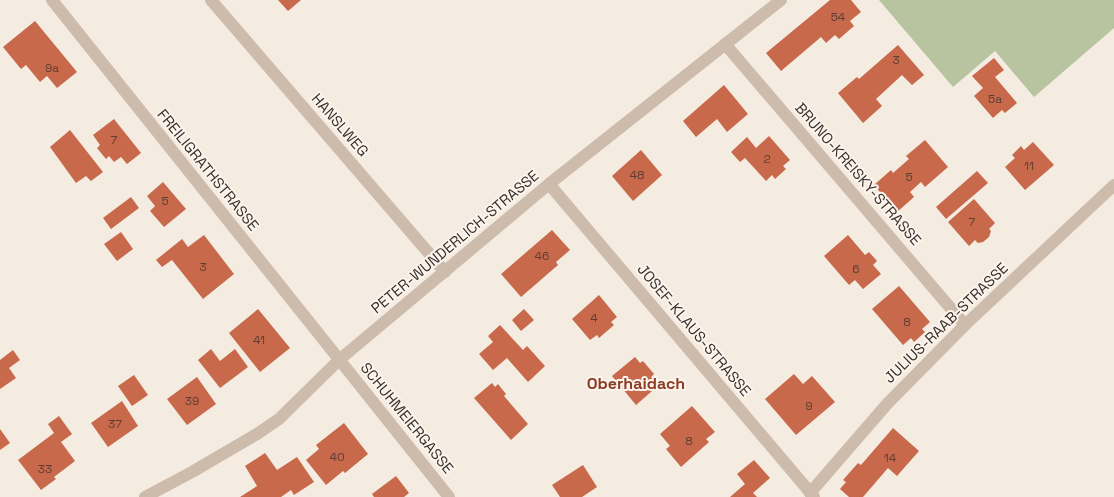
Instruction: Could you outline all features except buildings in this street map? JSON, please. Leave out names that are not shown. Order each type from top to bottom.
[{"type":"street","name":"FREILIGRATHSTRASSE","points":[[52,0],[340,360]]},
{"type":"street","name":"HANSLWEG","points":[[210,0],[445,272]]},
{"type":"street","name":"PETER-WUNDERLICH-STRASSE","points":[[144,497],[200,467],[279,419],[340,360],[549,184],[781,0]]},
{"type":"street","name":"BRUNO-KREISKY-STRASSE","points":[[725,44],[966,325]]},
{"type":"street","name":"JOSEF-KLAUS-STRASSE","points":[[549,184],[812,495]]},
{"type":"street","name":"JULIUS-RAAB-STRASSE","points":[[812,495],[887,404],[966,325],[1114,185]]},
{"type":"street","name":"SCHUHMEIERGASSE","points":[[340,360],[448,497]]},
{"type":"green space","points":[[879,0],[1114,0],[1114,28],[1034,97],[995,51],[953,87]]},
{"type":"district","name":"Oberhaidach","points":[[636,383]]}]
